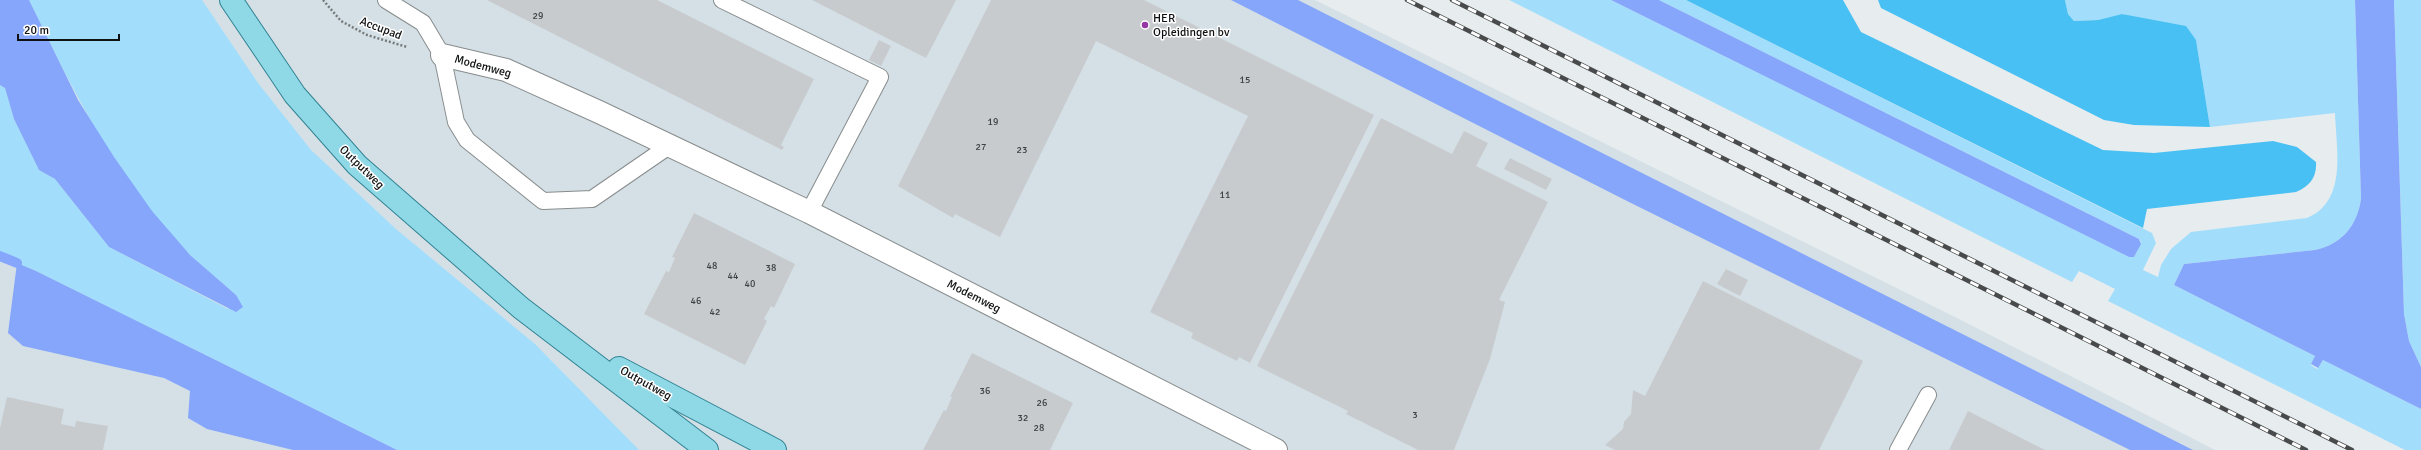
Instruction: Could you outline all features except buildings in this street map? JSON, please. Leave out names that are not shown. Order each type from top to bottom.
[{"type":"main road","name":"Outputweg","points":[[231,0],[295,95],[357,165],[521,308],[707,450]]},
{"type":"main road","name":"Outputweg","points":[[521,308],[637,380],[775,450]]},
{"type":"street","name":"Modemweg","points":[[442,55],[506,70],[809,212],[1276,450]]},
{"type":"lane","points":[[386,0],[423,23],[442,55]]},
{"type":"lane","points":[[722,0],[880,77],[809,212]]},
{"type":"lane","name":"Modemweg","points":[[442,55],[456,122],[467,140],[543,202],[592,198],[669,146]]},
{"type":"lane","points":[[1898,450],[1928,395]]},
{"type":"path","name":"Accupad","points":[[323,0],[341,21],[367,35],[391,44],[442,55]]},
{"type":"shaded area","points":[[0,0],[1315,0],[1959,319],[2215,450],[0,450]]},
{"type":"shaded area","points":[[0,0],[29,0],[78,100],[114,157],[152,211],[190,255],[236,295],[243,307],[236,312],[109,247],[55,179],[39,170],[14,119],[5,88],[0,85]]},
{"type":"shaded area","points":[[29,0],[202,0],[258,83],[311,150],[396,229],[535,344],[639,450],[397,450],[36,271],[0,256],[0,85],[5,88],[14,119],[39,170],[55,179],[109,247],[228,309],[236,295],[190,255],[164,228],[119,167],[99,135],[62,68]]},
{"type":"shaded area","points":[[1231,0],[1298,0],[2193,450],[2130,450],[1629,202]]},
{"type":"shaded area","points":[[1509,0],[1611,0],[2129,257],[2134,257],[2141,242],[2139,239],[1659,0],[1686,0],[2152,233],[2156,243],[2143,270],[2158,277],[2161,265],[2171,249],[2191,232],[2307,218],[2320,210],[2329,199],[2334,187],[2337,172],[2335,113],[2210,127],[2196,40],[2123,14],[2098,20],[2074,21],[2068,14],[2065,0],[2355,0],[2361,199],[2356,218],[2352,225],[2347,232],[2333,243],[2315,250],[2184,264],[2174,285],[2315,356],[2311,365],[2317,369],[2323,360],[2421,409],[2421,450],[2405,450],[2108,301],[2115,289],[2079,271],[2072,282]]},
{"type":"shaded area","points":[[1611,0],[1659,0],[2139,239],[2141,244],[2134,257],[2129,257]]},
{"type":"shaded area","points":[[1686,0],[1843,0],[1861,32],[2103,150],[2154,153],[2273,141],[2297,147],[2316,162],[2314,177],[2305,187],[2296,192],[2147,209],[2143,228]]},
{"type":"shaded area","points":[[1878,0],[2065,0],[2068,14],[2074,21],[2098,20],[2122,14],[2186,26],[2196,40],[2210,127],[2134,125],[2104,120],[1881,8]]},
{"type":"shaded area","points":[[2355,0],[2394,0],[2404,314],[2409,341],[2421,367],[2421,409],[2323,360],[2318,368],[2311,364],[2315,356],[2174,285],[2184,264],[2315,250],[2333,243],[2347,232],[2352,225],[2356,218],[2361,199]]},
{"type":"shaded area","points":[[2394,0],[2421,0],[2421,367],[2409,341],[2404,314]]},
{"type":"shaded area","points":[[17,263],[36,271],[397,450],[293,450],[207,429],[188,418],[190,391],[164,378],[23,346],[8,333]]},
{"type":"waterway","points":[[0,256],[17,263]]},
{"type":"railway","points":[[1407,0],[2306,450]]},
{"type":"railway","points":[[1452,0],[2352,450]]},
{"type":"place","name":"HER Opleidingen bv","points":[[1145,25]]}]
